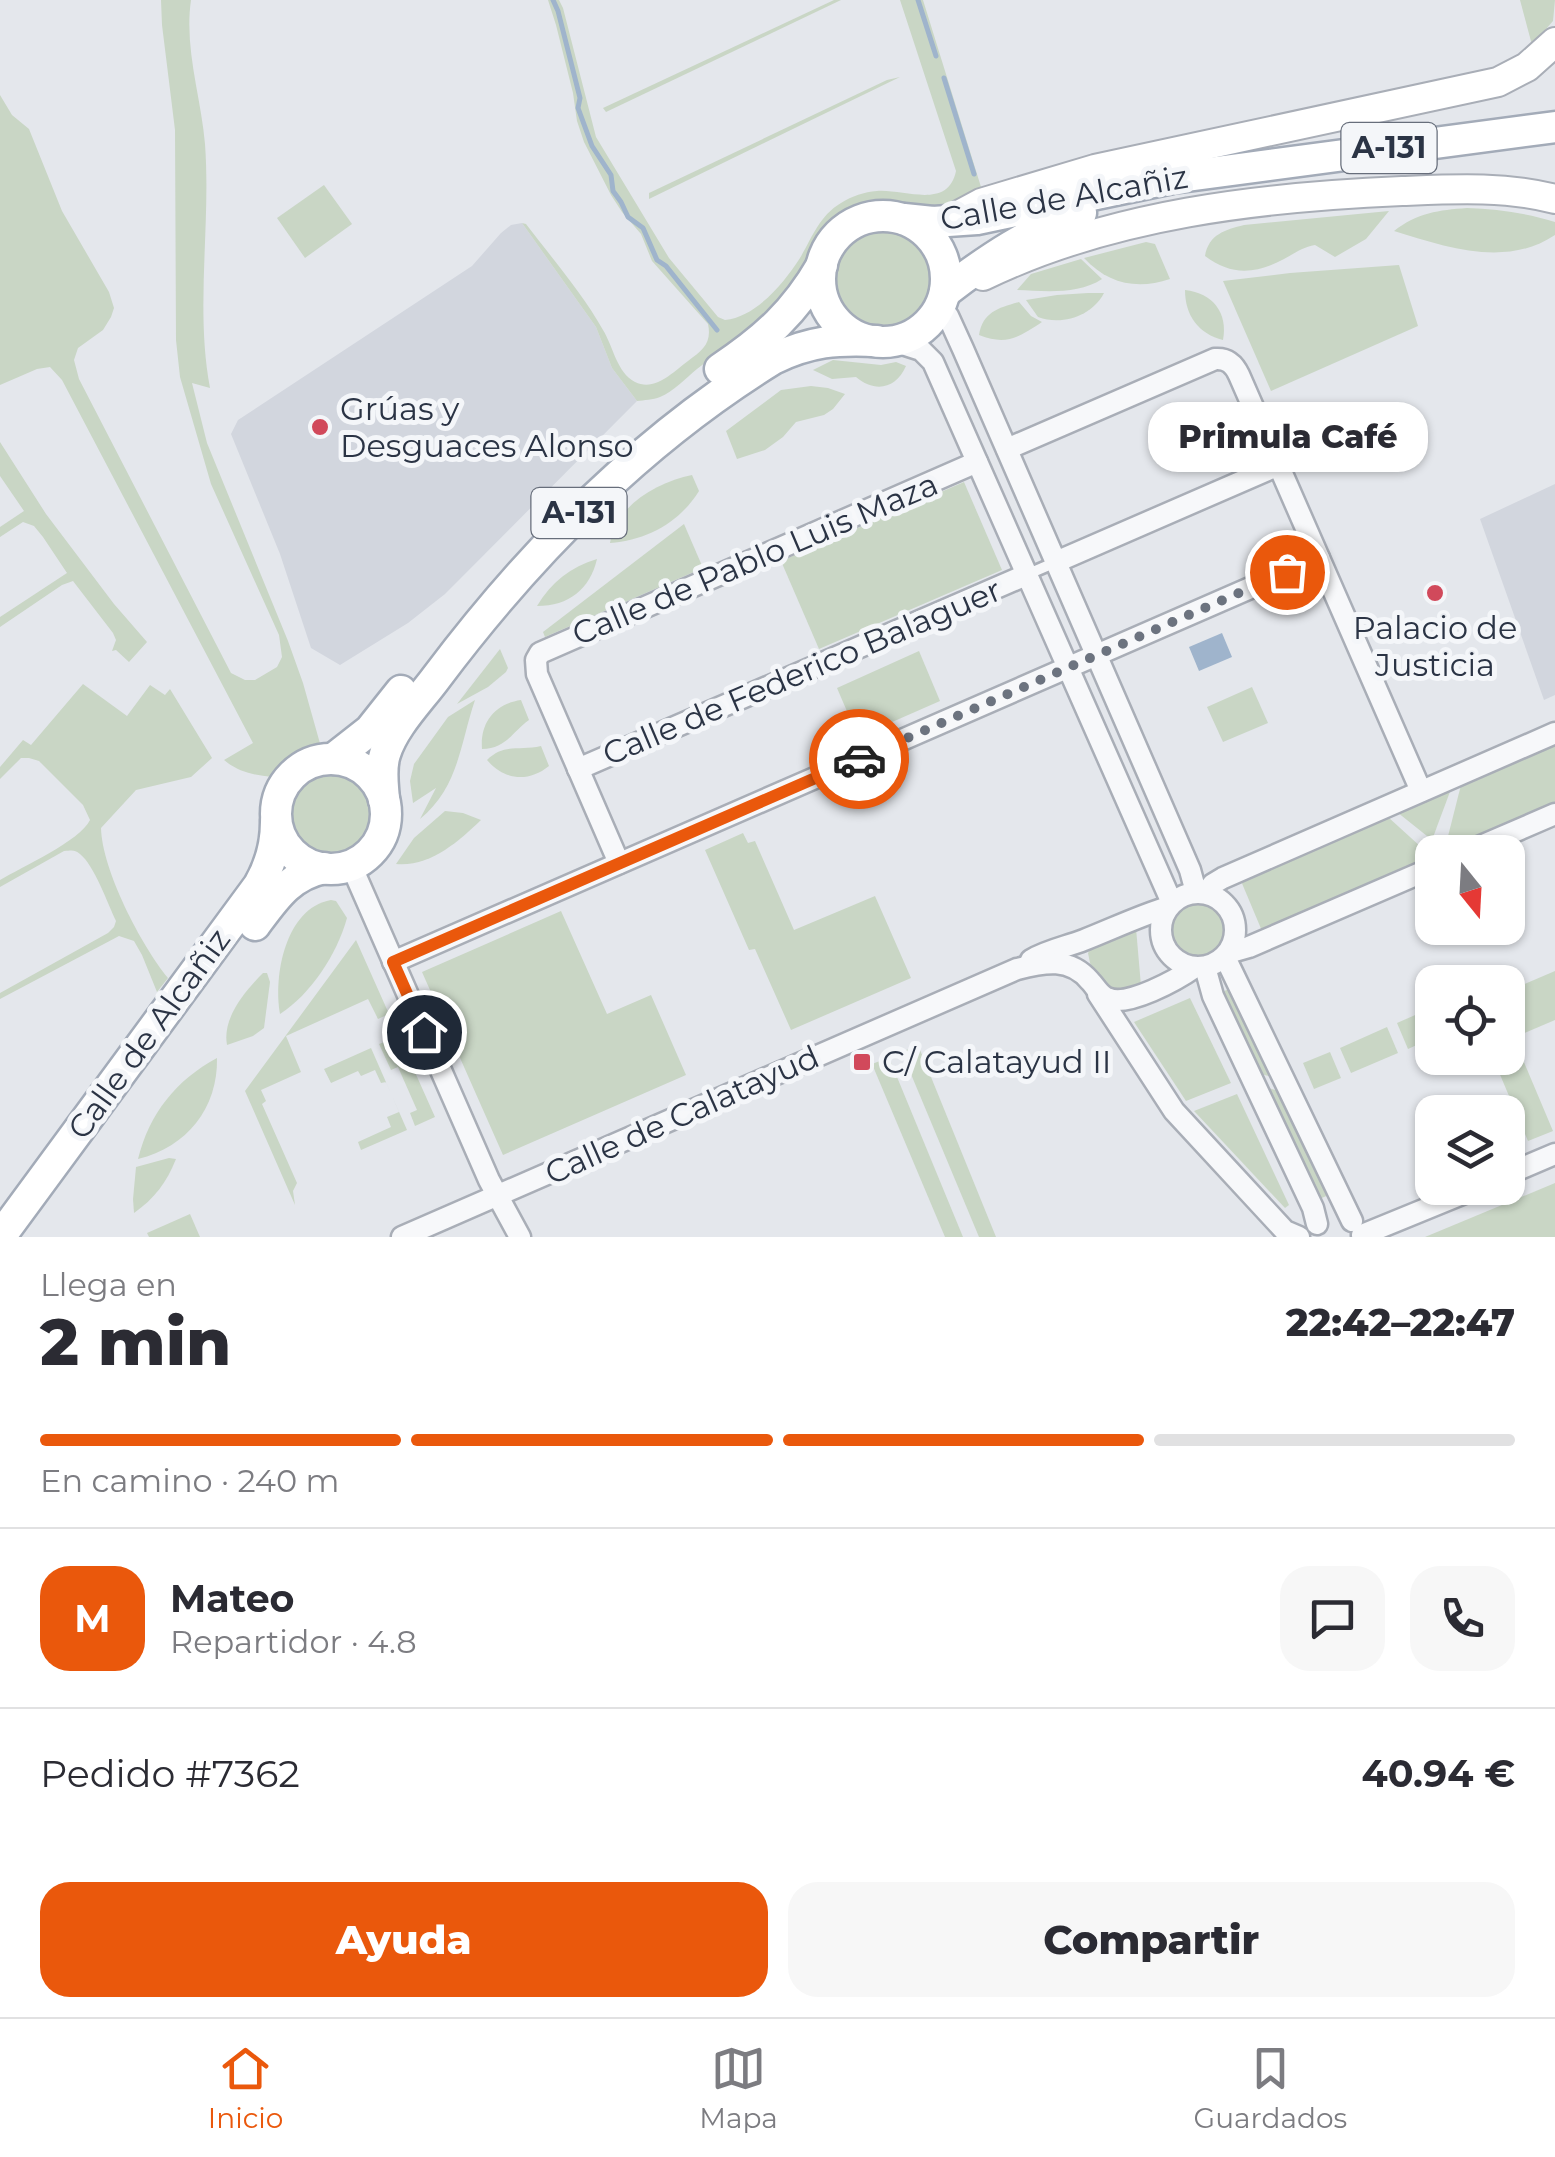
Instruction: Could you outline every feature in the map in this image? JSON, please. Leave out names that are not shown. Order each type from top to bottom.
[{"type":"main road","points":[[949,222],[981,203],[1095,169],[1498,82],[1526,68],[1555,42]]},
{"type":"main road","name":"Calle de Alcañiz","points":[[904,219],[949,222],[1004,214],[1125,186],[1555,128]]},
{"type":"main road","name":"Calle de Alcañiz","points":[[943,299],[992,256],[1048,225],[1224,172]]},
{"type":"main road","points":[[943,299],[1001,268],[1059,245],[1195,212],[1318,196],[1426,190],[1501,190],[1555,199]]},
{"type":"main road","name":"A-131","points":[[276,822],[278,798],[289,778],[307,764],[333,759],[378,722],[465,607],[547,516],[637,433],[772,330],[806,292],[835,238],[859,220],[874,216],[904,219]]},
{"type":"main road","points":[[904,219],[929,235],[938,248],[946,276],[943,299]]},
{"type":"main road","points":[[822,265],[822,296],[837,322],[862,338],[885,341]]},
{"type":"main road","name":"A-131","points":[[338,867],[370,853],[378,844],[386,822],[383,763],[393,736],[503,593],[611,483],[676,427],[772,358],[822,341],[907,337],[932,319],[943,299]]},
{"type":"main road","points":[[333,759],[362,768],[376,782],[384,800]]},
{"type":"main road","points":[[276,822],[292,853],[313,866],[338,867]]},
{"type":"main road","name":"Calle de Alcañiz","points":[[0,1237],[259,884],[274,848],[276,822]]},
{"type":"main road","name":"Calle de Alcañiz","points":[[25,1237],[279,893],[294,878],[338,867]]},
{"type":"street","points":[[943,299],[1190,870],[1201,893],[1225,904],[1235,922],[1234,943],[1226,955]]},
{"type":"street","points":[[885,341],[915,348],[930,358],[1170,905]]},
{"type":"street","points":[[1007,449],[1214,359],[1224,359],[1235,367],[1422,792]]},
{"type":"street","name":"Calle de Pablo Luis Maza","points":[[578,769],[537,674],[536,660],[546,649],[977,462]]},
{"type":"street","points":[[1056,562],[1279,465]]},
{"type":"street","points":[[393,962],[1319,558]]},
{"type":"street","name":"Calle de Federico Balaguer","points":[[578,769],[1026,575]]},
{"type":"street","points":[[1200,967],[1176,961],[1164,945],[1161,926],[1170,905],[1179,898],[1201,893],[1222,878],[1555,733]]},
{"type":"street","points":[[578,769],[619,863]]},
{"type":"street","points":[[1506,835],[1555,814]]},
{"type":"street","points":[[338,867],[393,962],[498,1196],[521,1237]]},
{"type":"street","points":[[1121,1030],[1118,1016],[1130,999],[1415,875]]},
{"type":"street","name":"Calle de Calatayud","points":[[402,1237],[1017,969],[1048,951],[1170,905]]},
{"type":"street","points":[[1226,955],[1359,1231]]},
{"type":"street","name":"Calle de Calatayud","points":[[1017,969],[1059,962],[1080,970],[1106,998],[1130,999]]},
{"type":"street","points":[[1200,967],[1313,1208],[1313,1230]]},
{"type":"street","points":[[1088,979],[1164,1098],[1194,1135],[1285,1231],[1299,1237]]},
{"type":"street","points":[[1525,1167],[1555,1154]]},
{"type":"street","points":[[521,1237],[518,1208],[532,1181]]},
{"type":"street","points":[[1359,1231],[1430,1205]]},
{"type":"street","points":[[1313,1230],[1333,1217],[1346,1218],[1359,1231]]},
{"type":"lane","points":[[977,462],[1007,449]]},
{"type":"lane","points":[[1026,575],[1056,562]]},
{"type":"shaded area","points":[[522,223],[596,327],[612,368],[637,401],[445,594],[408,623],[340,665],[311,648],[280,554],[231,434],[238,420],[472,266],[501,233]]},
{"type":"shaded area","points":[[1555,484],[1555,695],[1544,700],[1480,519]]},
{"type":"green space","points":[[161,0],[191,0],[191,54],[205,144],[203,297],[210,388],[192,383],[207,443],[288,641],[321,747],[294,757],[272,777],[247,772],[224,760],[253,743],[62,380],[50,367],[0,385],[0,95],[12,115],[29,129],[62,211],[109,292],[114,308],[103,330],[78,348],[74,360],[79,379],[231,673],[255,680],[277,667],[282,657],[279,635],[211,484],[180,377],[176,340],[175,130]]},
{"type":"green space","points":[[548,0],[559,0],[563,8],[596,137],[669,258],[718,317],[725,320],[748,313],[768,297],[793,268],[822,221],[845,201],[877,191],[935,194],[951,183],[956,171],[900,0],[923,0],[981,187],[948,207],[921,208],[882,202],[855,206],[842,213],[827,228],[803,274],[775,308],[670,392],[637,401],[612,368],[596,327],[522,223],[576,289],[603,330],[620,366],[635,382],[657,383],[693,357],[707,341],[708,324],[652,261],[641,234],[611,195],[584,142]]},
{"type":"green space","points":[[841,0],[606,112],[603,108]]},
{"type":"green space","points":[[1520,0],[1555,0],[1553,21],[1532,45]]},
{"type":"green space","points":[[900,77],[649,199],[649,193]]},
{"type":"green space","points":[[324,185],[352,224],[305,258],[277,218]]},
{"type":"green space","points":[[1467,208],[1555,222],[1555,235],[1516,251],[1496,252],[1455,248],[1394,231],[1429,214]]},
{"type":"green space","points":[[1389,211],[1366,239],[1335,257],[1315,245],[1264,268],[1244,271],[1224,267],[1205,256],[1214,238],[1244,225]]},
{"type":"green space","points":[[884,226],[904,230],[922,241],[933,259],[937,279],[933,299],[922,317],[904,328],[884,332],[864,328],[846,317],[835,299],[831,279],[835,259],[846,241],[864,230]]},
{"type":"green space","points":[[1146,242],[1155,244],[1170,279],[1146,284],[1124,282],[1103,274],[1084,258]]},
{"type":"green space","points":[[1081,259],[1102,279],[1072,290],[1017,290],[1031,274]]},
{"type":"green space","points":[[1399,265],[1418,326],[1271,391],[1223,281]]},
{"type":"green space","points":[[1185,290],[1203,295],[1216,306],[1223,321],[1223,340],[1195,322]]},
{"type":"green space","points":[[1104,293],[1084,313],[1057,320],[1038,317],[1026,300],[1057,295]]},
{"type":"green space","points":[[1019,302],[1042,322],[1012,338],[997,340],[979,335],[988,316]]},
{"type":"green space","points":[[833,360],[881,365],[896,362],[906,366],[897,380],[878,387],[856,377],[832,379],[813,370]]},
{"type":"green space","points":[[811,386],[845,394],[824,415],[796,422],[765,450],[737,459],[726,431],[781,390]]},
{"type":"green space","points":[[0,442],[46,514],[147,642],[129,662],[116,650],[112,651],[116,640],[113,633],[73,581],[0,627],[0,617],[67,573],[34,526],[23,522],[0,537],[0,527],[24,511],[0,476]]},
{"type":"green space","points":[[692,475],[699,491],[672,521],[649,534],[610,543],[621,517],[640,497]]},
{"type":"green space","points":[[964,482],[1002,570],[819,649],[781,561]]},
{"type":"green space","points":[[684,524],[703,568],[545,637],[543,632]]},
{"type":"green space","points":[[597,559],[589,579],[576,594],[559,603],[537,606],[562,576]]},
{"type":"green space","points":[[500,649],[506,672],[457,704]]},
{"type":"green space","points":[[919,651],[940,701],[858,737],[837,688]]},
{"type":"green space","points":[[83,684],[127,716],[150,685],[165,695],[170,689],[212,758],[191,777],[136,790],[101,828],[108,865],[125,906],[168,978],[157,992],[134,941],[119,936],[0,999],[0,993],[108,933],[116,921],[90,867],[74,851],[64,851],[0,887],[0,880],[63,845],[90,820],[83,805],[39,761],[21,758],[0,779],[0,767],[23,740],[31,745]]},
{"type":"green space","points":[[1252,687],[1268,723],[1223,742],[1207,707]]},
{"type":"green space","points":[[475,700],[451,779],[420,819],[436,788],[413,803],[410,781],[414,764],[448,717]]},
{"type":"green space","points":[[521,700],[529,720],[503,743],[482,749],[483,731],[491,716],[503,706]]},
{"type":"green space","points":[[1555,743],[1555,805],[1484,835],[1448,835],[1461,785]]},
{"type":"green space","points":[[541,746],[549,766],[533,775],[509,775],[487,760],[506,749]]},
{"type":"green space","points":[[331,769],[348,772],[363,782],[373,797],[373,831],[363,846],[348,856],[331,859],[314,856],[299,846],[289,831],[286,814],[289,797],[299,782],[314,772]]},
{"type":"green space","points":[[1451,789],[1434,835],[1426,835],[1397,812]]},
{"type":"green space","points":[[445,811],[481,820],[432,857],[396,864],[414,838]]},
{"type":"green space","points":[[1388,817],[1415,842],[1415,864],[1262,931],[1241,881]]},
{"type":"green space","points":[[743,833],[748,843],[755,841],[794,930],[875,896],[911,978],[791,1030],[755,949],[749,950],[705,850]]},
{"type":"green space","points":[[336,901],[347,918],[337,945],[312,984],[280,1014],[281,964],[293,930],[315,906]]},
{"type":"green space","points":[[1198,903],[1217,911],[1225,930],[1217,949],[1198,957],[1179,949],[1171,930],[1179,911]]},
{"type":"green space","points":[[561,911],[607,1014],[651,995],[686,1075],[503,1155],[422,972]]},
{"type":"green space","points":[[1136,928],[1141,986],[1118,995],[1104,988],[1088,953],[1094,945]]},
{"type":"green space","points":[[356,940],[389,1014],[378,1019],[368,999],[286,1036],[301,1072],[261,1090],[266,1101],[262,1104],[297,1183],[293,1191],[295,1205],[245,1091]]},
{"type":"green space","points":[[1555,971],[1555,1020],[1525,1033],[1525,984]]},
{"type":"green space","points":[[263,973],[267,973],[270,982],[264,1028],[227,1045],[231,1015]]},
{"type":"green space","points":[[1235,986],[1272,1077],[1254,1072],[1218,994]]},
{"type":"green space","points":[[1190,998],[1231,1083],[1186,1101],[1134,1022]]},
{"type":"green space","points":[[1415,1015],[1415,1046],[1408,1049],[1397,1023]]},
{"type":"green space","points":[[393,1023],[435,1117],[415,1126],[410,1113],[417,1110],[398,1067],[391,1070],[379,1044],[387,1041],[382,1027]]},
{"type":"green space","points":[[1387,1027],[1398,1053],[1351,1073],[1340,1048]]},
{"type":"green space","points":[[918,1045],[996,1237],[979,1237],[903,1055]]},
{"type":"green space","points":[[371,1048],[386,1082],[381,1083],[375,1070],[361,1076],[358,1071],[331,1083],[324,1069]]},
{"type":"green space","points":[[1330,1052],[1341,1078],[1314,1089],[1303,1063]]},
{"type":"green space","points":[[217,1058],[212,1093],[196,1123],[171,1145],[138,1159],[149,1127],[166,1100],[189,1077]]},
{"type":"green space","points":[[890,1060],[963,1237],[945,1237],[872,1064]]},
{"type":"green space","points":[[1525,1065],[1553,1131],[1528,1141],[1525,1095],[1509,1095],[1500,1075],[1525,1075]]},
{"type":"green space","points":[[1261,1086],[1286,1093],[1333,1193],[1315,1201]]},
{"type":"green space","points":[[1237,1094],[1289,1205],[1285,1208],[1194,1111]]},
{"type":"green space","points":[[392,1095],[407,1130],[361,1150],[358,1142],[391,1127],[387,1117],[399,1112]]},
{"type":"green space","points":[[176,1159],[164,1183],[134,1213],[136,1167]]},
{"type":"green space","points":[[1555,1183],[1555,1237],[1425,1237],[1502,1205],[1525,1205],[1525,1195]]},
{"type":"green space","points":[[190,1214],[200,1237],[149,1237],[147,1233]]},
{"type":"water","points":[[1222,633],[1232,657],[1199,671],[1189,647]]},
{"type":"waterway","points":[[553,0],[580,98],[578,108],[592,146],[611,175],[613,191],[628,217],[643,228],[657,260],[717,330]]},
{"type":"waterway","points":[[918,0],[936,56]]},
{"type":"waterway","points":[[944,78],[974,174]]},
{"type":"way so far","points":[[859,759],[1287,572]]},
{"type":"place","name":"Grúas y Desguaces Alonso","points":[[320,427]]},
{"type":"place","name":"Primula Café","points":[[1287,572]]},
{"type":"place","name":"Palacio de Justicia","points":[[1435,593]]},
{"type":"place","name":"C/ Calatayud II","points":[[862,1062]]},
{"type":"route","points":[[424,1032],[393,962],[859,759]]}]
